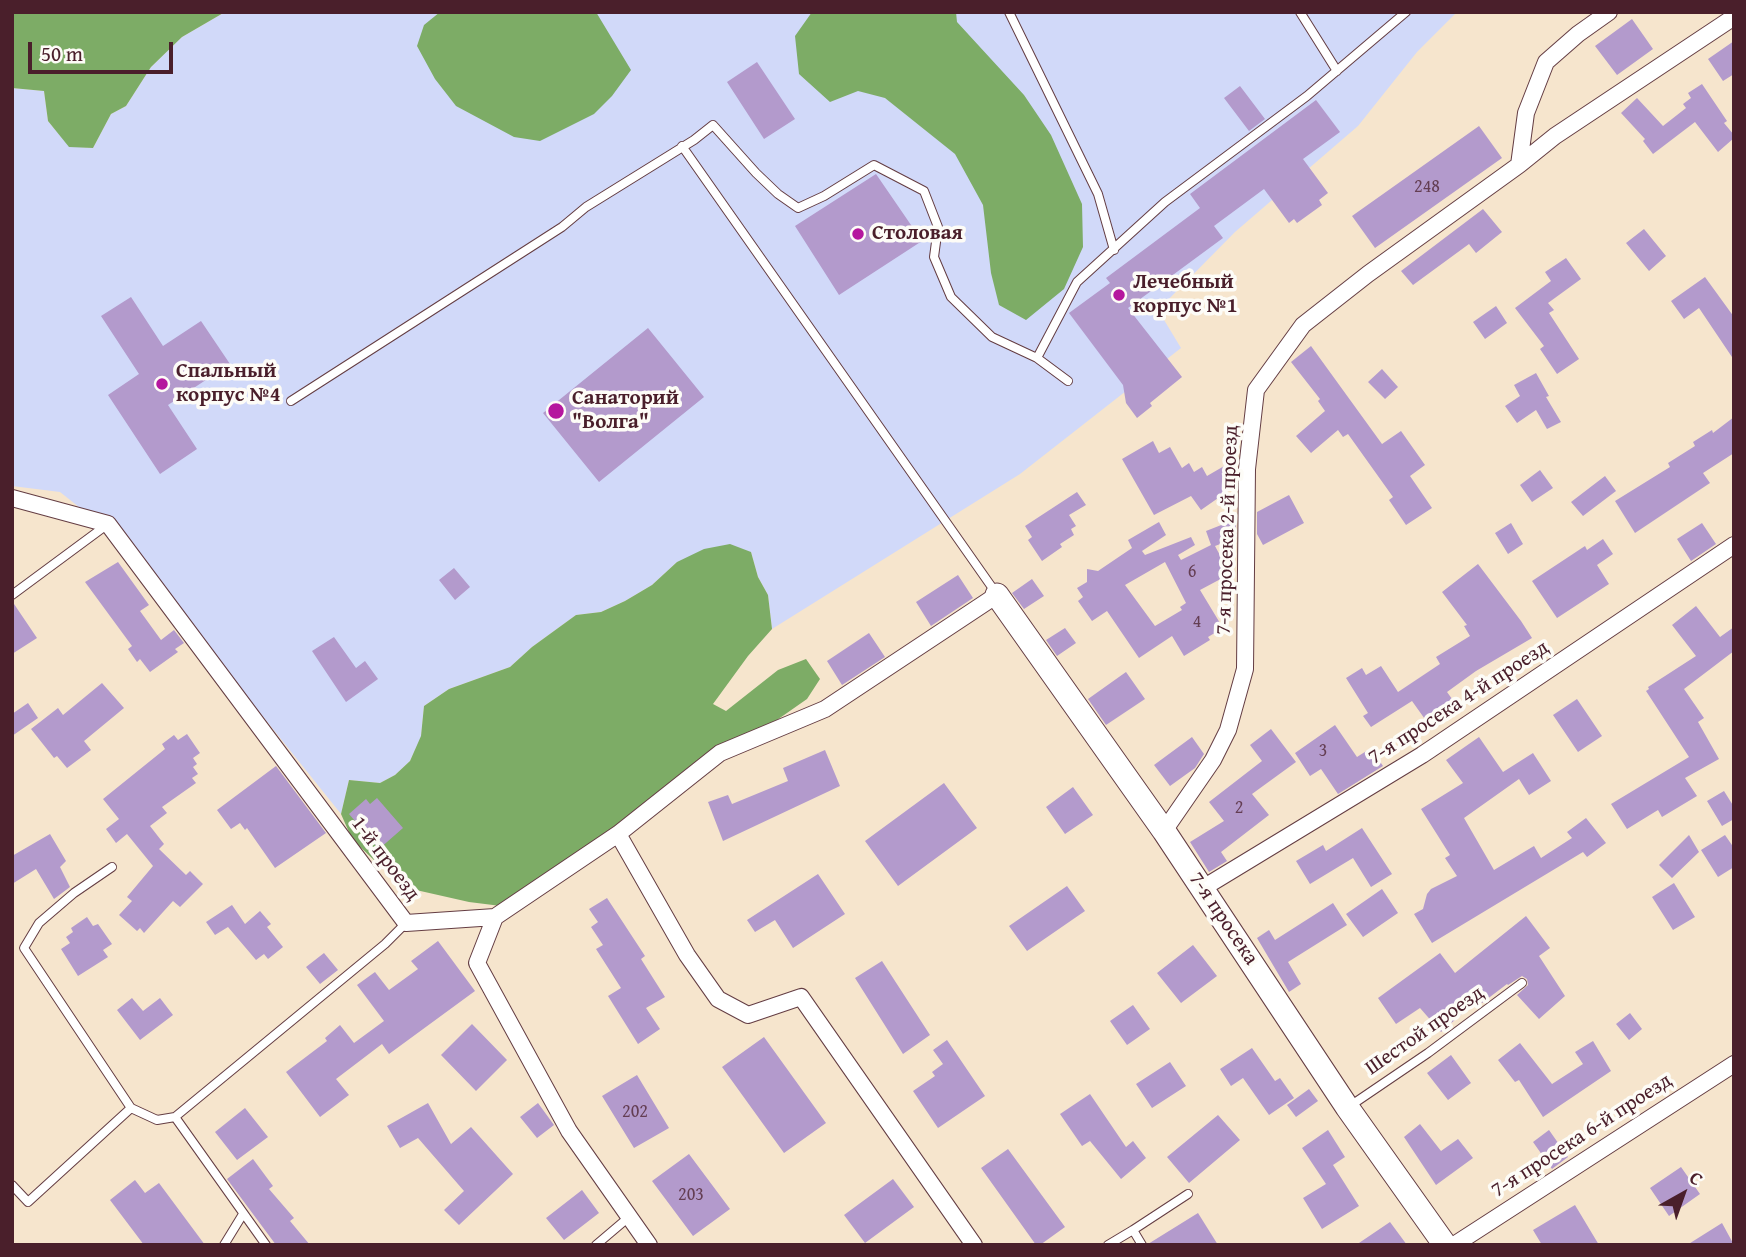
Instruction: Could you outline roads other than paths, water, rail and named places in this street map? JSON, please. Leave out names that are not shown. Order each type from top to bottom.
[{"type":"street","points":[[1519,165],[1525,113],[1546,62],[1609,12]]},
{"type":"street","name":"7-я просека 2-й проезд","points":[[1164,831],[1213,760],[1228,730],[1245,668],[1247,469],[1256,390],[1303,325],[1368,274],[1555,136],[1734,17]]},
{"type":"street","points":[[12,498],[108,524]]},
{"type":"street","name":"1-й проезд","points":[[108,524],[407,923],[495,917]]},
{"type":"street","name":"7-я просека 4-й проезд","points":[[1203,888],[1422,755],[1734,545]]},
{"type":"street","points":[[649,1245],[569,1130],[477,963],[495,917],[618,834],[720,753],[825,709],[997,595]]},
{"type":"street","name":"7-я просека","points":[[997,595],[1164,831],[1347,1107],[1445,1245]]},
{"type":"street","points":[[618,834],[687,955],[718,999],[748,1016],[801,997],[974,1245]]},
{"type":"street","name":"7-я просека 6-й проезд","points":[[1454,1245],[1734,1064]]},
{"type":"lane","points":[[1009,12],[1098,194],[1114,250]]},
{"type":"lane","points":[[1300,12],[1336,71]]},
{"type":"lane","points":[[1037,358],[1077,282],[1165,202],[1307,96],[1406,12]]},
{"type":"lane","points":[[291,401],[562,227],[586,207],[713,125],[763,180],[798,208],[824,196],[874,165],[924,191],[938,227],[934,257],[951,297],[992,337],[1037,358],[1068,381]]},
{"type":"lane","points":[[682,146],[997,595]]},
{"type":"lane","points":[[12,595],[108,524]]},
{"type":"lane","points":[[112,867],[74,893],[39,923],[24,948],[131,1108],[157,1120],[175,1117],[407,923]]},
{"type":"lane","name":"Шестой проезд","points":[[1347,1107],[1428,1054],[1522,983]]},
{"type":"lane","points":[[12,1185],[28,1202],[131,1108]]},
{"type":"lane","points":[[175,1117],[266,1245]]},
{"type":"lane","points":[[1108,1245],[1188,1194]]},
{"type":"lane","points":[[225,1245],[243,1214]]},
{"type":"lane","points":[[596,1245],[628,1217]]},
{"type":"lane","points":[[1133,1230],[1142,1245]]},
{"type":"place","name":"Столовая","points":[[858,234]]},
{"type":"place","name":"Лечебный корпус №1","points":[[1119,295]]},
{"type":"place","name":"Спальный корпус №4","points":[[162,384]]},
{"type":"place","name":"Санаторий \"Волга\"","points":[[556,411]]}]
